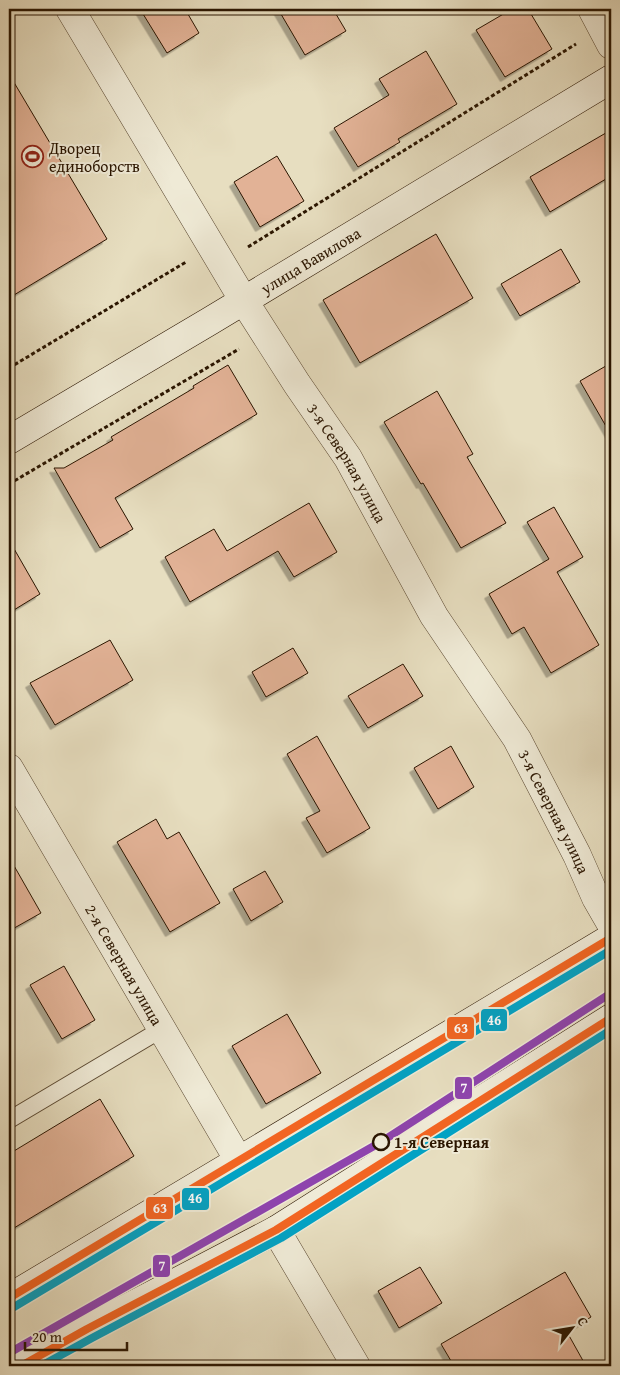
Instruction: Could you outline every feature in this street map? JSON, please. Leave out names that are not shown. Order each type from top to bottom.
[{"type":"street","name":"3-я Северная улица","points":[[70,9],[244,301],[348,458],[434,616],[517,739],[577,855],[596,898],[611,924]]},
{"type":"street","name":"улица Вавилова","points":[[9,440],[244,301],[611,79]]},
{"type":"street","name":"2-я Северная улица","points":[[9,768],[239,1160]]},
{"type":"street","points":[[9,1298],[611,938]]},
{"type":"street","points":[[21,1366],[87,1329],[276,1230],[611,1018]]},
{"type":"street","points":[[276,1230],[356,1366]]},
{"type":"lane","points":[[9,1120],[162,1029]]},
{"type":"path","points":[[9,368],[217,255],[602,27]]},
{"type":"path","points":[[9,484],[265,333]]},
{"type":"building","points":[[140,9],[185,9],[199,33],[167,53]]},
{"type":"building","points":[[278,9],[333,9],[346,31],[305,55]]},
{"type":"building","points":[[512,9],[528,9],[552,49],[505,77],[476,30]]},
{"type":"building","points":[[426,51],[457,104],[398,139],[400,142],[358,167],[334,128],[389,95],[379,79]]},
{"type":"building","name":"Дворец единоборств","points":[[9,74],[107,239],[9,298]]},
{"type":"building","points":[[611,130],[611,176],[550,212],[530,177]]},
{"type":"building","points":[[277,156],[304,201],[260,227],[234,182]]},
{"type":"building","points":[[436,234],[473,298],[360,363],[323,300]]},
{"type":"building","points":[[561,249],[580,282],[520,316],[501,284]]},
{"type":"building","points":[[611,363],[611,435],[580,381]]},
{"type":"building","points":[[228,365],[257,414],[115,498],[133,529],[100,548],[54,468],[64,468],[113,440],[111,437],[194,388],[193,386]]},
{"type":"building","points":[[437,391],[473,454],[467,457],[506,523],[461,548],[384,422]]},
{"type":"building","points":[[309,503],[337,552],[294,577],[278,551],[190,602],[165,557],[214,529],[227,551]]},
{"type":"building","points":[[554,507],[583,557],[557,572],[599,645],[551,673],[524,627],[512,634],[489,594],[549,559],[527,522]]},
{"type":"building","points":[[9,540],[40,594],[9,613]]},
{"type":"building","points":[[110,640],[133,680],[55,725],[30,683]]},
{"type":"building","points":[[293,648],[308,673],[266,697],[252,672]]},
{"type":"building","points":[[403,664],[423,696],[368,728],[348,696]]},
{"type":"building","points":[[317,736],[370,828],[327,853],[306,818],[320,811],[287,754]]},
{"type":"building","points":[[451,746],[474,787],[438,809],[414,768]]},
{"type":"building","points":[[156,819],[167,839],[179,832],[220,903],[170,932],[117,842]]},
{"type":"building","points":[[9,857],[41,913],[9,931]]},
{"type":"building","points":[[265,871],[283,902],[251,921],[233,889]]},
{"type":"building","points":[[64,966],[95,1020],[62,1039],[30,985]]},
{"type":"building","points":[[287,1014],[321,1073],[266,1104],[232,1046]]},
{"type":"building","points":[[100,1099],[134,1156],[9,1231],[9,1154]]},
{"type":"building","points":[[420,1267],[442,1303],[399,1328],[378,1291]]},
{"type":"building","points":[[565,1272],[591,1317],[567,1332],[586,1366],[454,1366],[441,1344]]},
{"type":"transit line","name":"63","points":[[9,1298],[611,938]]},
{"type":"transit line","name":"46","points":[[14,1307],[611,950]]},
{"type":"transit line","name":"7","points":[[9,1353],[381,1142],[611,993]]},
{"type":"transit line","name":"63","points":[[21,1366],[87,1329],[276,1230],[611,1018]]},
{"type":"transit line","name":"46","points":[[41,1366],[281,1238],[611,1030]]},
{"type":"place","name":"Дворец единоборств","points":[[33,157]]},
{"type":"place","name":"1-я Северная","points":[[381,1142]]}]
